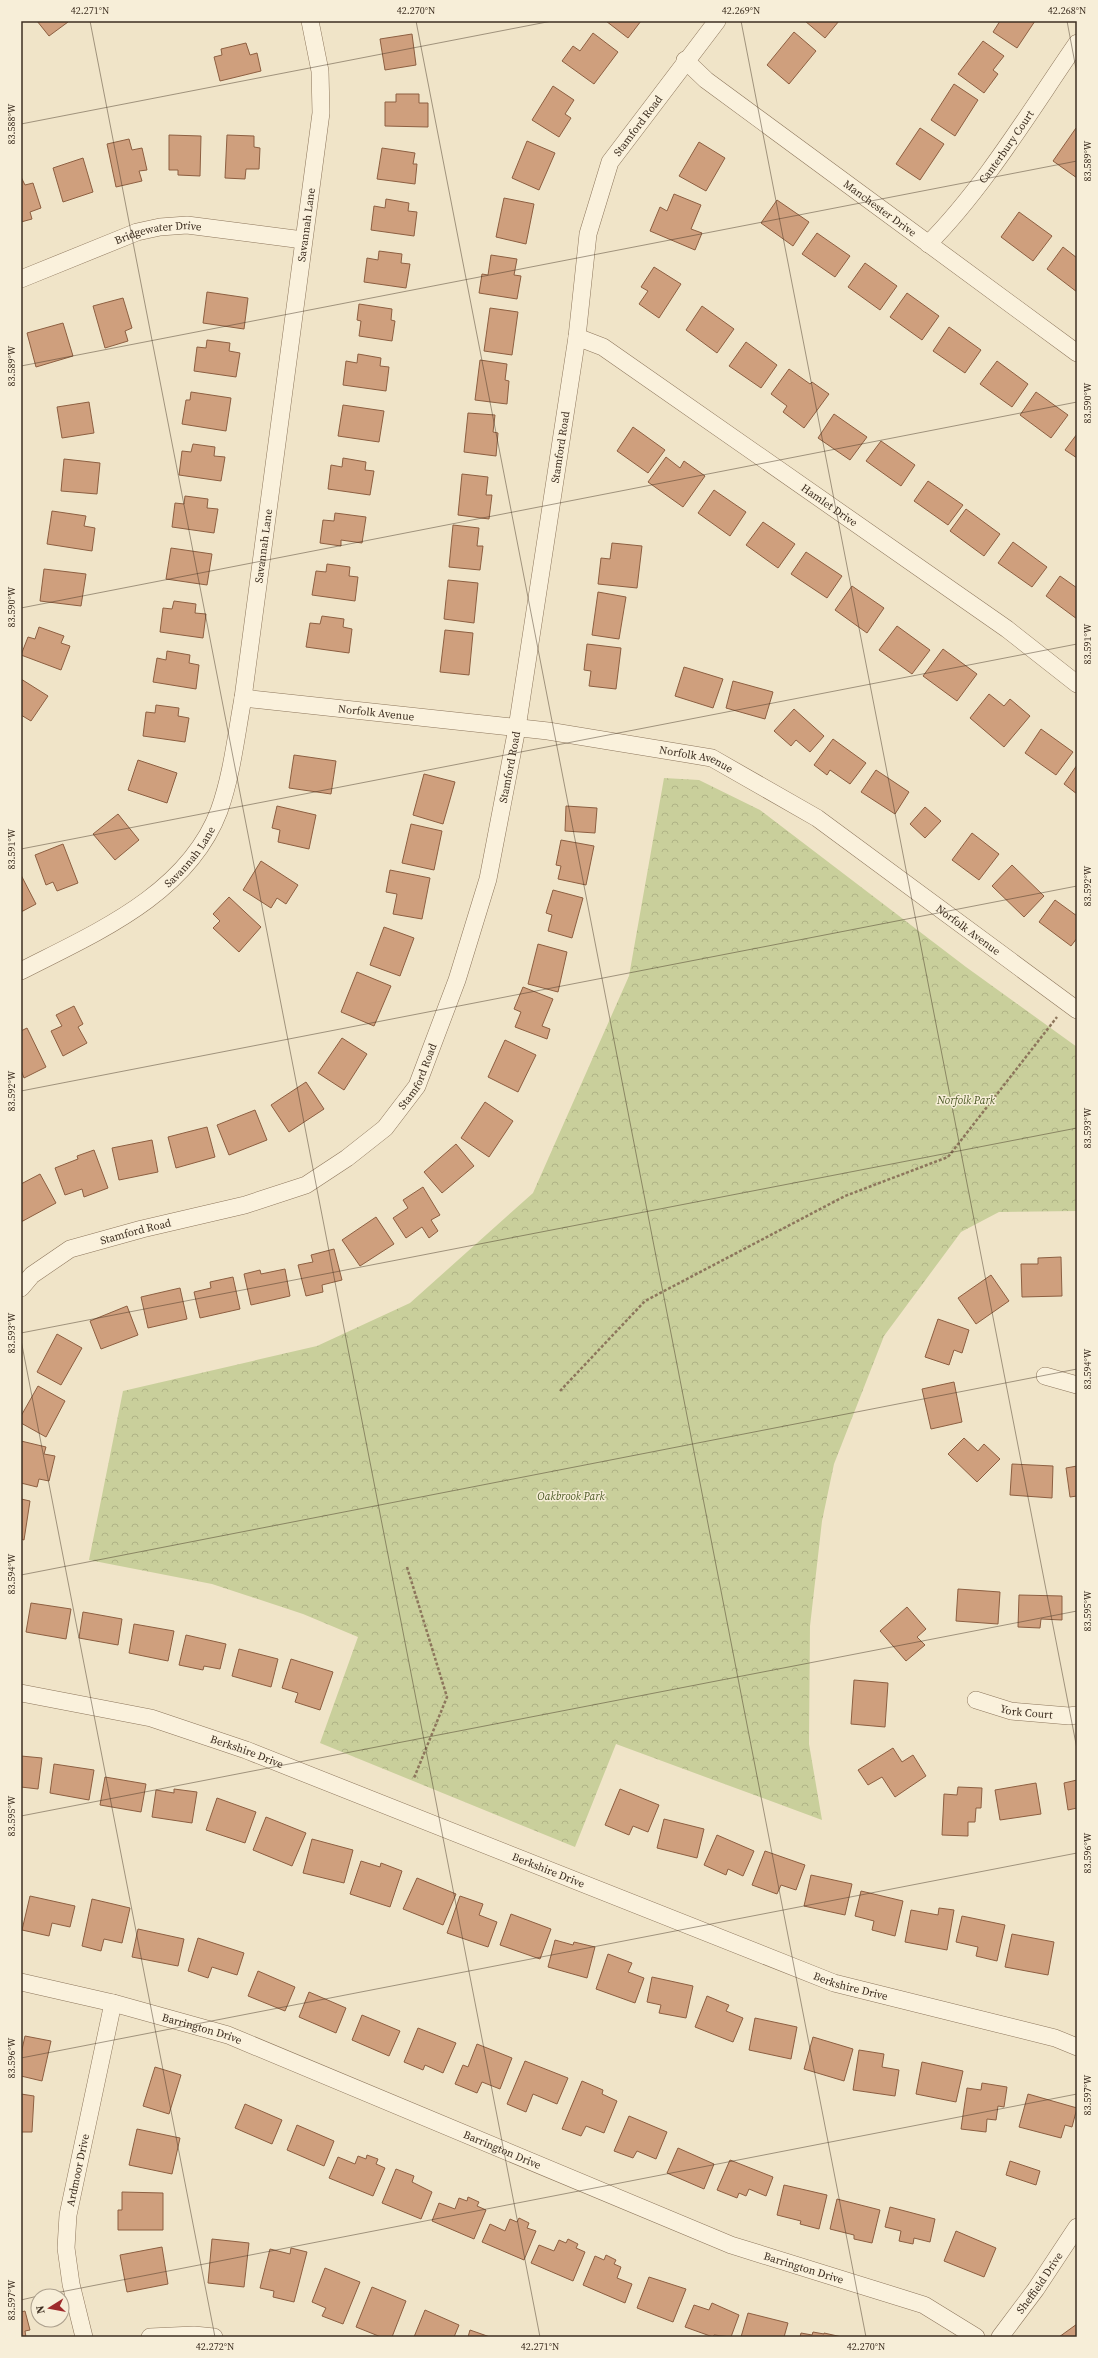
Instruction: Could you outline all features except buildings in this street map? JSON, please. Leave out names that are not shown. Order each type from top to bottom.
[{"type":"street","name":"Savannah Lane","points":[[21,971],[109,926],[149,899],[185,865],[200,846],[219,811],[232,765],[243,698],[320,113],[320,71],[310,21]]},
{"type":"street","name":"Stamford Road","points":[[21,1288],[32,1275],[70,1249],[142,1229],[245,1205],[306,1185],[347,1158],[385,1128],[417,1086],[457,980],[488,878],[517,728],[577,337],[588,234],[610,162],[685,60],[717,21]]},
{"type":"street","name":"Canterbury Court","points":[[928,244],[946,226],[995,161],[1077,43]]},
{"type":"street","name":"Manchester Drive","points":[[685,60],[706,80],[1077,353]]},
{"type":"street","name":"Bridgewater Drive","points":[[21,279],[137,232],[160,227],[187,225],[303,240]]},
{"type":"street","name":"Hamlet Drive","points":[[577,337],[603,346],[1007,629],[1077,684]]},
{"type":"street","name":"Norfolk Avenue","points":[[243,698],[548,731],[712,758],[817,818],[1072,1007]]},
{"type":"street","points":[[1046,1376],[1077,1385]]},
{"type":"street","name":"Berkshire Drive","points":[[21,1693],[150,1718],[239,1747],[834,1983],[1055,2038],[1077,2047]]},
{"type":"street","name":"York Court","points":[[976,1700],[1011,1711],[1069,1716],[1077,1715]]},
{"type":"street","name":"Barrington Drive","points":[[21,1982],[113,2004],[228,2035],[731,2245],[924,2305],[976,2337]]},
{"type":"street","name":"Ardmoor Drive","points":[[84,2337],[71,2284],[66,2248],[68,2215],[113,2004]]},
{"type":"street","name":"Sheffield Drive","points":[[1000,2337],[1036,2288],[1077,2227]]},
{"type":"street","points":[[150,2337],[194,2335],[214,2337]]},
{"type":"path","points":[[560,1390],[645,1301],[845,1196],[948,1157],[1072,1007]]},
{"type":"path","points":[[407,1568],[447,1696],[414,1778]]},
{"type":"green space","name":"Oakbrook Park","points":[[664,778],[699,780],[760,810],[966,967],[1077,1047],[1077,1211],[999,1212],[961,1232],[884,1336],[834,1464],[822,1521],[810,1626],[809,1744],[822,1820],[616,1744],[575,1847],[320,1743],[358,1637],[303,1614],[212,1584],[89,1560],[123,1391],[317,1346],[410,1303],[533,1193],[629,976]]},
{"type":"park label","name":"Norfolk Park","points":[[966,1100]]}]
